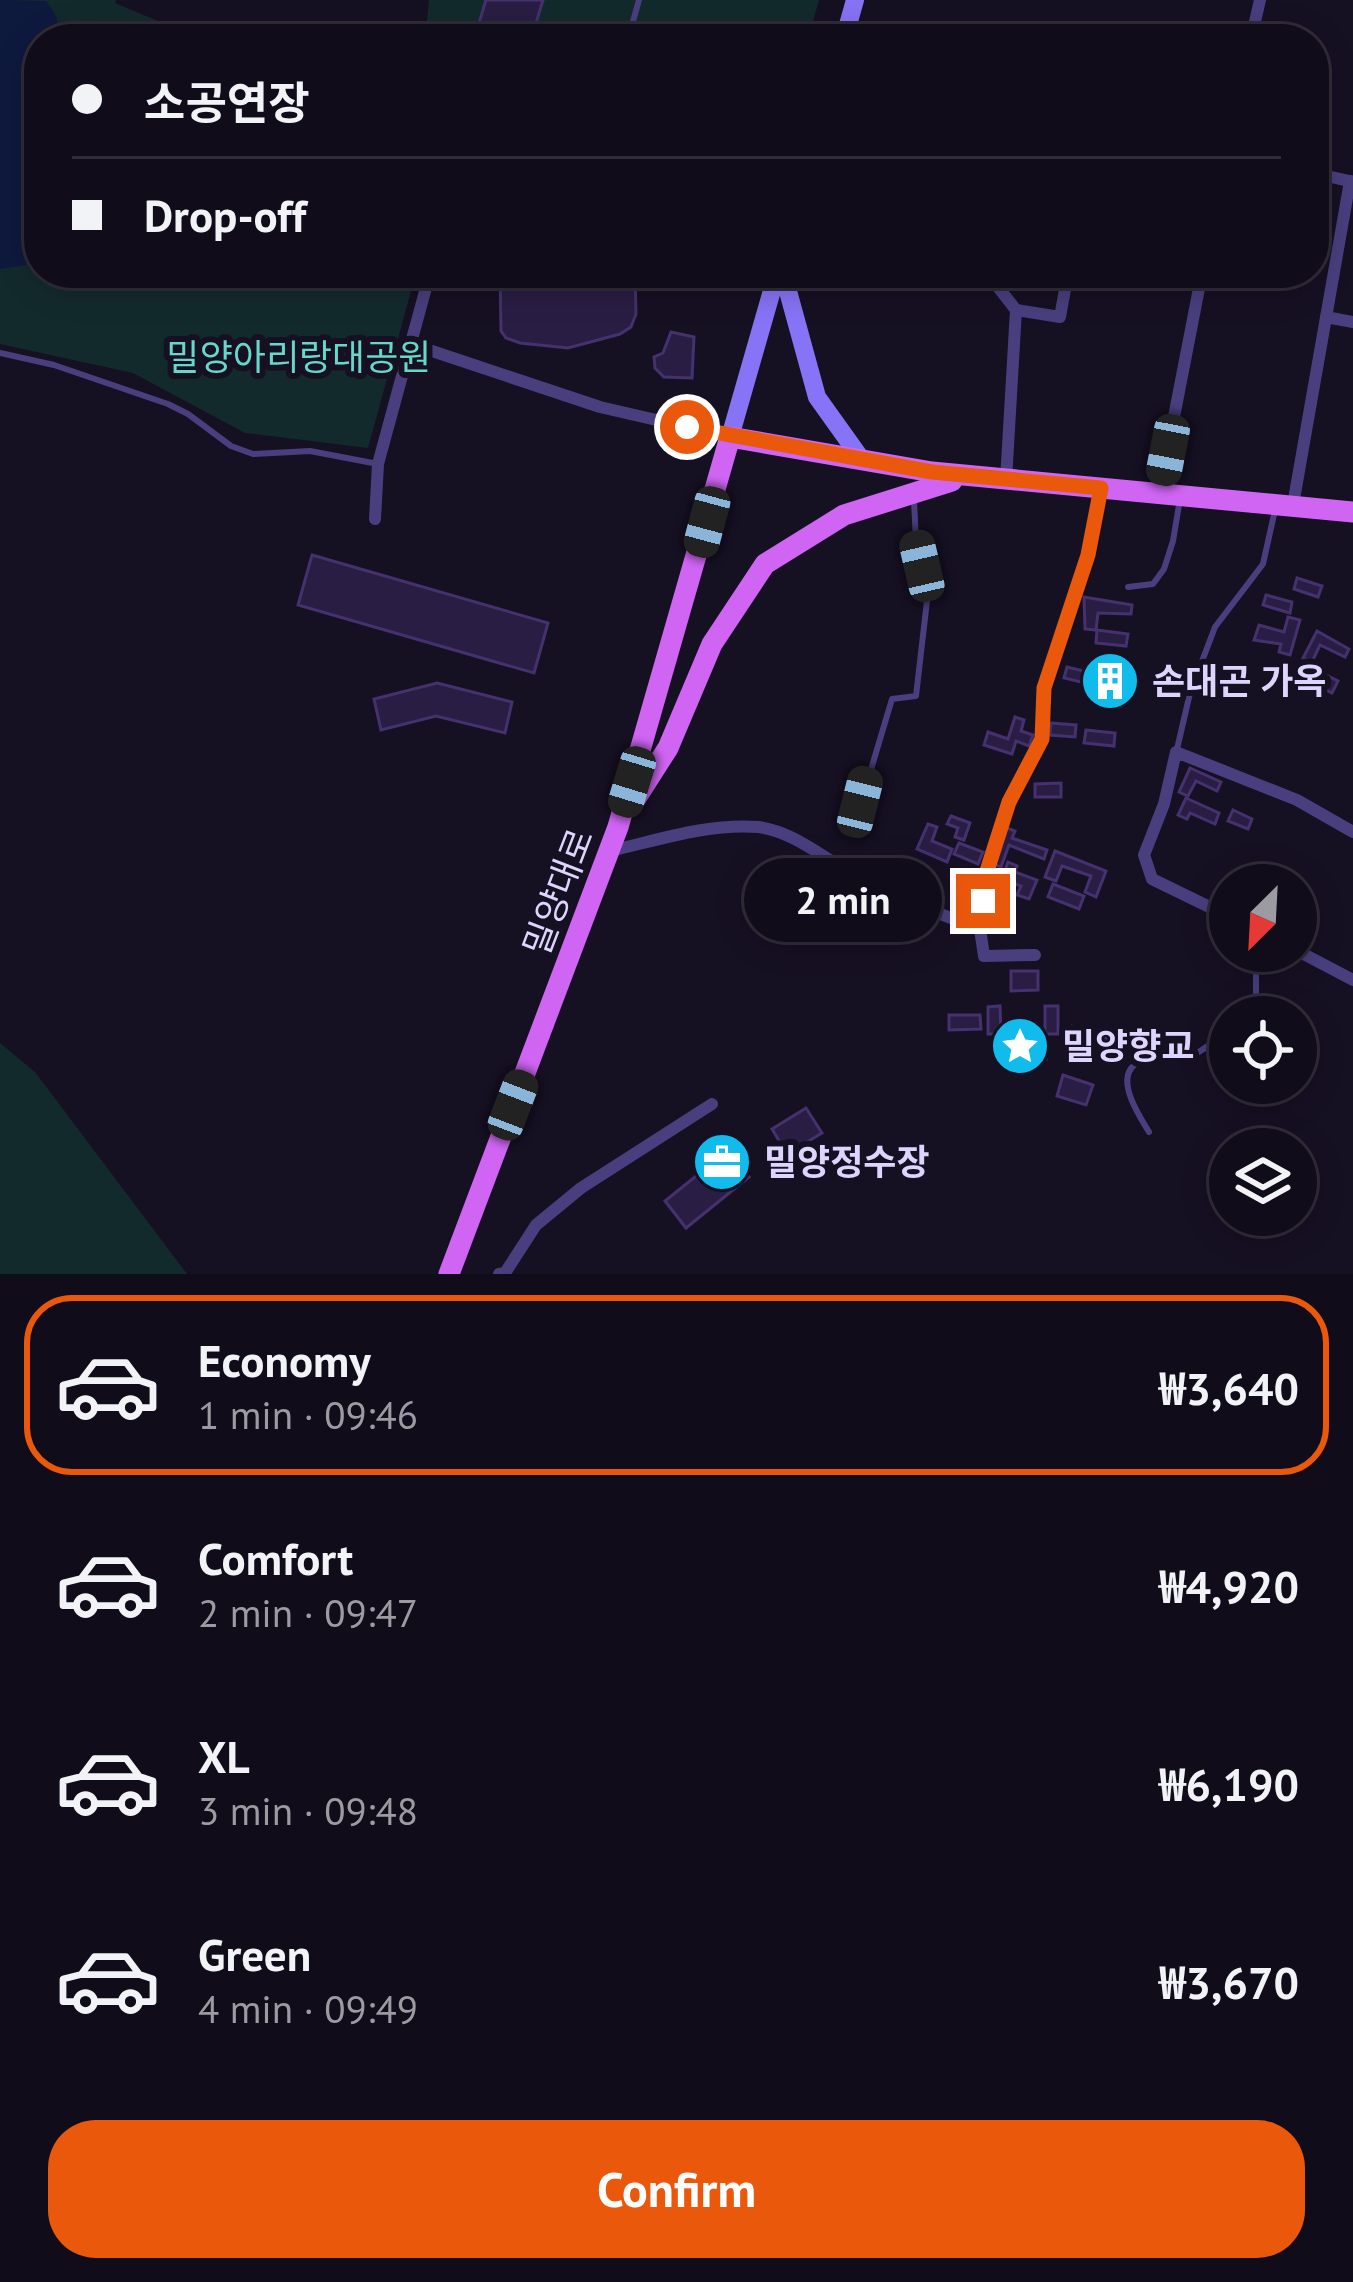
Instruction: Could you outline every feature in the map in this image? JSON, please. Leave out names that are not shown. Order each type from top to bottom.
[{"type":"main road","points":[[775,288],[730,437],[969,476],[1353,512]]},
{"type":"main road","points":[[784,288],[817,397],[862,460]]},
{"type":"main road","name":"밀양대로","points":[[449,1274],[618,827],[730,437]]},
{"type":"main road","points":[[618,827],[668,748],[712,644],[765,564],[844,515],[969,476]]},
{"type":"street","points":[[1285,504],[1352,181]]},
{"type":"street","points":[[375,519],[378,464],[426,288]]},
{"type":"street","points":[[999,288],[1016,310],[1006,479]]},
{"type":"street","points":[[1016,310],[1060,317],[1065,288]]},
{"type":"street","points":[[1170,495],[1200,288]]},
{"type":"street","points":[[1326,317],[1353,322]]},
{"type":"street","points":[[411,344],[600,407],[730,437]]},
{"type":"street","points":[[1209,907],[1152,879],[1144,855],[1164,804],[1176,752],[1297,800],[1353,832]]},
{"type":"street","points":[[609,851],[710,829],[762,827],[797,840],[925,909],[980,929],[984,956],[1035,956]]},
{"type":"street","points":[[1317,961],[1353,980]]},
{"type":"street","points":[[500,1274],[505,1274],[536,1226],[581,1188],[712,1104]]},
{"type":"lane","points":[[0,353],[54,365],[168,404],[231,446],[253,454],[310,451],[378,464]]},
{"type":"lane","points":[[980,929],[986,874],[1009,802],[1042,739],[1044,688],[1088,555],[1101,488]]},
{"type":"lane","points":[[860,802],[892,699],[916,696],[928,592],[916,541],[913,491]]},
{"type":"lane","points":[[1128,587],[1154,584],[1164,569],[1170,495]]},
{"type":"lane","points":[[1176,752],[1190,693],[1215,627],[1263,564],[1285,504]]},
{"type":"lane","points":[[1149,1132],[1131,1102],[1128,1073],[1149,1058],[1184,1059],[1209,1043]]},
{"type":"green space","name":"밀양아리랑대공원","points":[[0,0],[116,0],[165,24],[24,24],[24,288],[412,288],[368,448],[245,433],[133,373],[0,344]]},
{"type":"green space","points":[[429,0],[819,0],[812,24],[427,24]]},
{"type":"green space","points":[[0,1043],[35,1072],[187,1274],[0,1274]]},
{"type":"water","points":[[0,0],[46,1],[58,24],[24,24],[24,265],[0,269]]},
{"type":"building","points":[[486,0],[543,0],[536,24],[479,24]]},
{"type":"building","points":[[500,288],[635,288],[636,314],[631,327],[620,334],[568,348],[520,343],[501,331]]},
{"type":"building","points":[[671,332],[694,337],[692,378],[664,377],[655,368],[654,357],[663,353]]},
{"type":"building","points":[[312,555],[548,623],[534,673],[298,605]]},
{"type":"building","points":[[1297,578],[1322,586],[1318,597],[1294,589]]},
{"type":"building","points":[[1266,595],[1292,602],[1290,613],[1263,605]]},
{"type":"building","points":[[1084,597],[1132,605],[1131,614],[1098,613],[1096,630],[1085,629]]},
{"type":"building","points":[[1288,617],[1300,620],[1290,655],[1279,652],[1281,644],[1254,640],[1259,625],[1284,632]]},
{"type":"building","points":[[1097,630],[1128,634],[1126,646],[1096,643]]},
{"type":"building","points":[[1317,631],[1349,649],[1345,657],[1320,645],[1312,662],[1303,658]]},
{"type":"building","points":[[1308,666],[1338,681],[1332,693],[1302,678]]},
{"type":"building","points":[[1067,667],[1088,672],[1085,683],[1064,678]]},
{"type":"building","name":"손대곤 가옥","points":[[1120,671],[1131,672],[1128,692],[1090,685],[1092,673],[1119,677]]},
{"type":"building","points":[[437,683],[512,702],[505,733],[436,716],[381,730],[374,699]]},
{"type":"building","points":[[1015,717],[1024,720],[1021,731],[1033,735],[1029,746],[1016,741],[1012,754],[984,745],[988,732],[1008,739]]},
{"type":"building","points":[[1051,723],[1076,725],[1075,737],[1050,735]]},
{"type":"building","points":[[1086,730],[1115,733],[1114,746],[1084,743]]},
{"type":"building","points":[[1190,768],[1221,782],[1217,791],[1196,781],[1188,796],[1179,792]]},
{"type":"building","points":[[1061,783],[1061,797],[1035,797],[1035,784]]},
{"type":"building","points":[[1186,798],[1219,813],[1215,824],[1190,813],[1187,819],[1178,815]]},
{"type":"building","points":[[1233,810],[1252,819],[1248,829],[1228,821]]},
{"type":"building","points":[[951,816],[970,823],[964,840],[955,837],[958,828],[947,824]]},
{"type":"building","points":[[928,824],[937,827],[932,841],[952,849],[947,862],[917,849]]},
{"type":"building","points":[[1007,828],[1015,831],[1012,838],[1047,850],[1044,859],[1009,845],[1001,867],[993,864]]},
{"type":"building","points":[[959,843],[983,852],[978,864],[954,854]]},
{"type":"building","points":[[1055,851],[1106,871],[1096,897],[1085,892],[1091,876],[1062,866],[1056,881],[1045,877]]},
{"type":"building","points":[[1008,862],[1017,866],[1015,872],[1037,880],[1029,899],[1017,895],[1021,886],[1002,879]]},
{"type":"building","points":[[1053,884],[1084,896],[1079,909],[1048,897]]},
{"type":"building","points":[[1011,971],[1038,971],[1038,990],[1011,991]]},
{"type":"building","points":[[1000,1006],[1001,1034],[988,1034],[988,1007]]},
{"type":"building","points":[[1045,1006],[1058,1006],[1058,1034],[1045,1034]]},
{"type":"building","points":[[949,1015],[980,1015],[981,1029],[949,1030]]},
{"type":"building","points":[[1072,1026],[1114,1040],[1112,1048],[1069,1034]]},
{"type":"building","points":[[1046,1036],[1046,1059],[1002,1060],[1001,1037]]},
{"type":"building","points":[[1063,1075],[1093,1085],[1086,1105],[1057,1096]]},
{"type":"building","points":[[806,1108],[822,1133],[787,1154],[772,1129]]},
{"type":"building","points":[[727,1151],[749,1177],[686,1228],[665,1201]]},
{"type":"place","name":"손대곤 가옥","points":[[1110,681]]},
{"type":"place","name":"밀양향교","points":[[1020,1046]]},
{"type":"place","name":"밀양정수장","points":[[722,1162]]},
{"type":"route","points":[[687,427],[932,472],[1101,488],[1088,555],[1044,688],[1042,739],[1009,802],[986,874],[983,901]]}]
